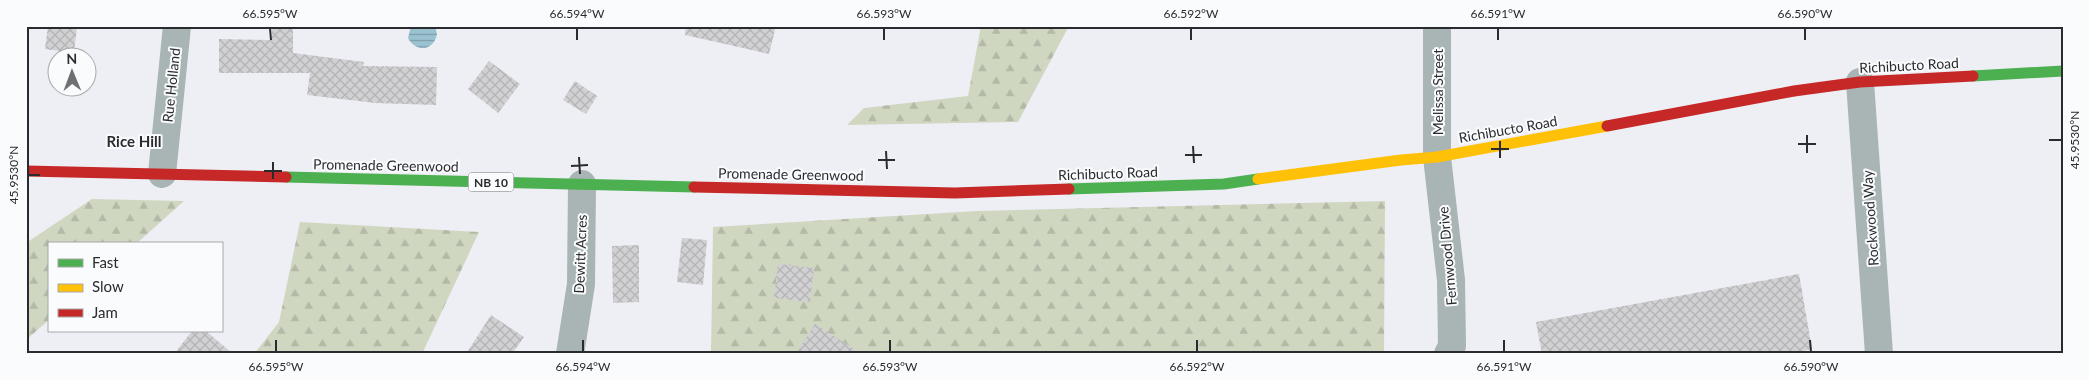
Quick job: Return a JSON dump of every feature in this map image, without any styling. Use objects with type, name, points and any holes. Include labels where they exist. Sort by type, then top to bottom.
[{"type":"main road","name":"Richibucto Road","points":[[955,193],[1224,184],[1436,157],[1794,91],[1860,82],[2063,71]]},
{"type":"main road","name":"Promenade Greenwood","points":[[26,171],[955,193]]},
{"type":"street","name":"Rue Holland","points":[[162,174],[177,26]]},
{"type":"street","name":"Melissa Street","points":[[1436,157],[1437,26]]},
{"type":"street","name":"Rockwood Way","points":[[1860,82],[1880,354]]},
{"type":"street","name":"Fernwood Drive","points":[[1436,157],[1451,280],[1452,346],[1448,354]]},
{"type":"street","name":"Dewitt Acres","points":[[570,354],[581,284],[582,184]]},
{"type":"green space","points":[[981,26],[1069,26],[1018,122],[847,125],[864,108],[968,96]]},
{"type":"green space","points":[[92,199],[184,201],[138,242],[48,242],[48,321],[26,340],[26,243]]},
{"type":"green space","points":[[1385,201],[1384,354],[711,354],[713,227],[977,211]]},
{"type":"green space","points":[[300,222],[479,232],[422,354],[254,354],[279,322]]},
{"type":"water","points":[[411,26],[435,26],[437,34],[435,40],[429,47],[420,48],[415,46],[408,38]]},
{"type":"building","points":[[48,26],[77,26],[75,48],[45,49]]},
{"type":"building","points":[[272,26],[293,26],[293,53],[364,62],[363,66],[437,67],[436,105],[375,103],[307,95],[310,73],[219,73],[219,39],[272,40]]},
{"type":"building","points":[[686,26],[776,26],[769,54],[685,35]]},
{"type":"building","points":[[489,61],[520,84],[498,113],[468,89]]},
{"type":"building","points":[[575,81],[597,96],[586,114],[563,100]]},
{"type":"building","points":[[682,238],[707,240],[703,285],[677,282]]},
{"type":"building","points":[[639,245],[639,302],[613,303],[612,246]]},
{"type":"building","points":[[778,264],[814,268],[810,302],[774,298]]},
{"type":"building","points":[[1799,274],[1812,349],[1789,354],[1542,354],[1536,322]]},
{"type":"building","points":[[491,315],[524,337],[512,354],[466,354]]},
{"type":"building","points":[[815,324],[862,354],[796,354]]},
{"type":"building","points":[[191,332],[207,332],[233,354],[174,354]]},
{"type":"traffic: fast","points":[[1973,76],[2063,71]]},
{"type":"traffic: fast","points":[[286,177],[694,187]]},
{"type":"traffic: fast","points":[[1069,189],[1224,184],[1258,179]]},
{"type":"traffic: slow","points":[[1258,179],[1437,157],[1607,126]]},
{"type":"traffic: jam","points":[[1607,126],[1794,91],[1860,82],[1973,76]]},
{"type":"traffic: jam","points":[[26,171],[286,177]]},
{"type":"traffic: jam","points":[[694,187],[955,193],[1069,189]]},
{"type":"district","name":"Rice Hill","points":[[134,141]]}]
